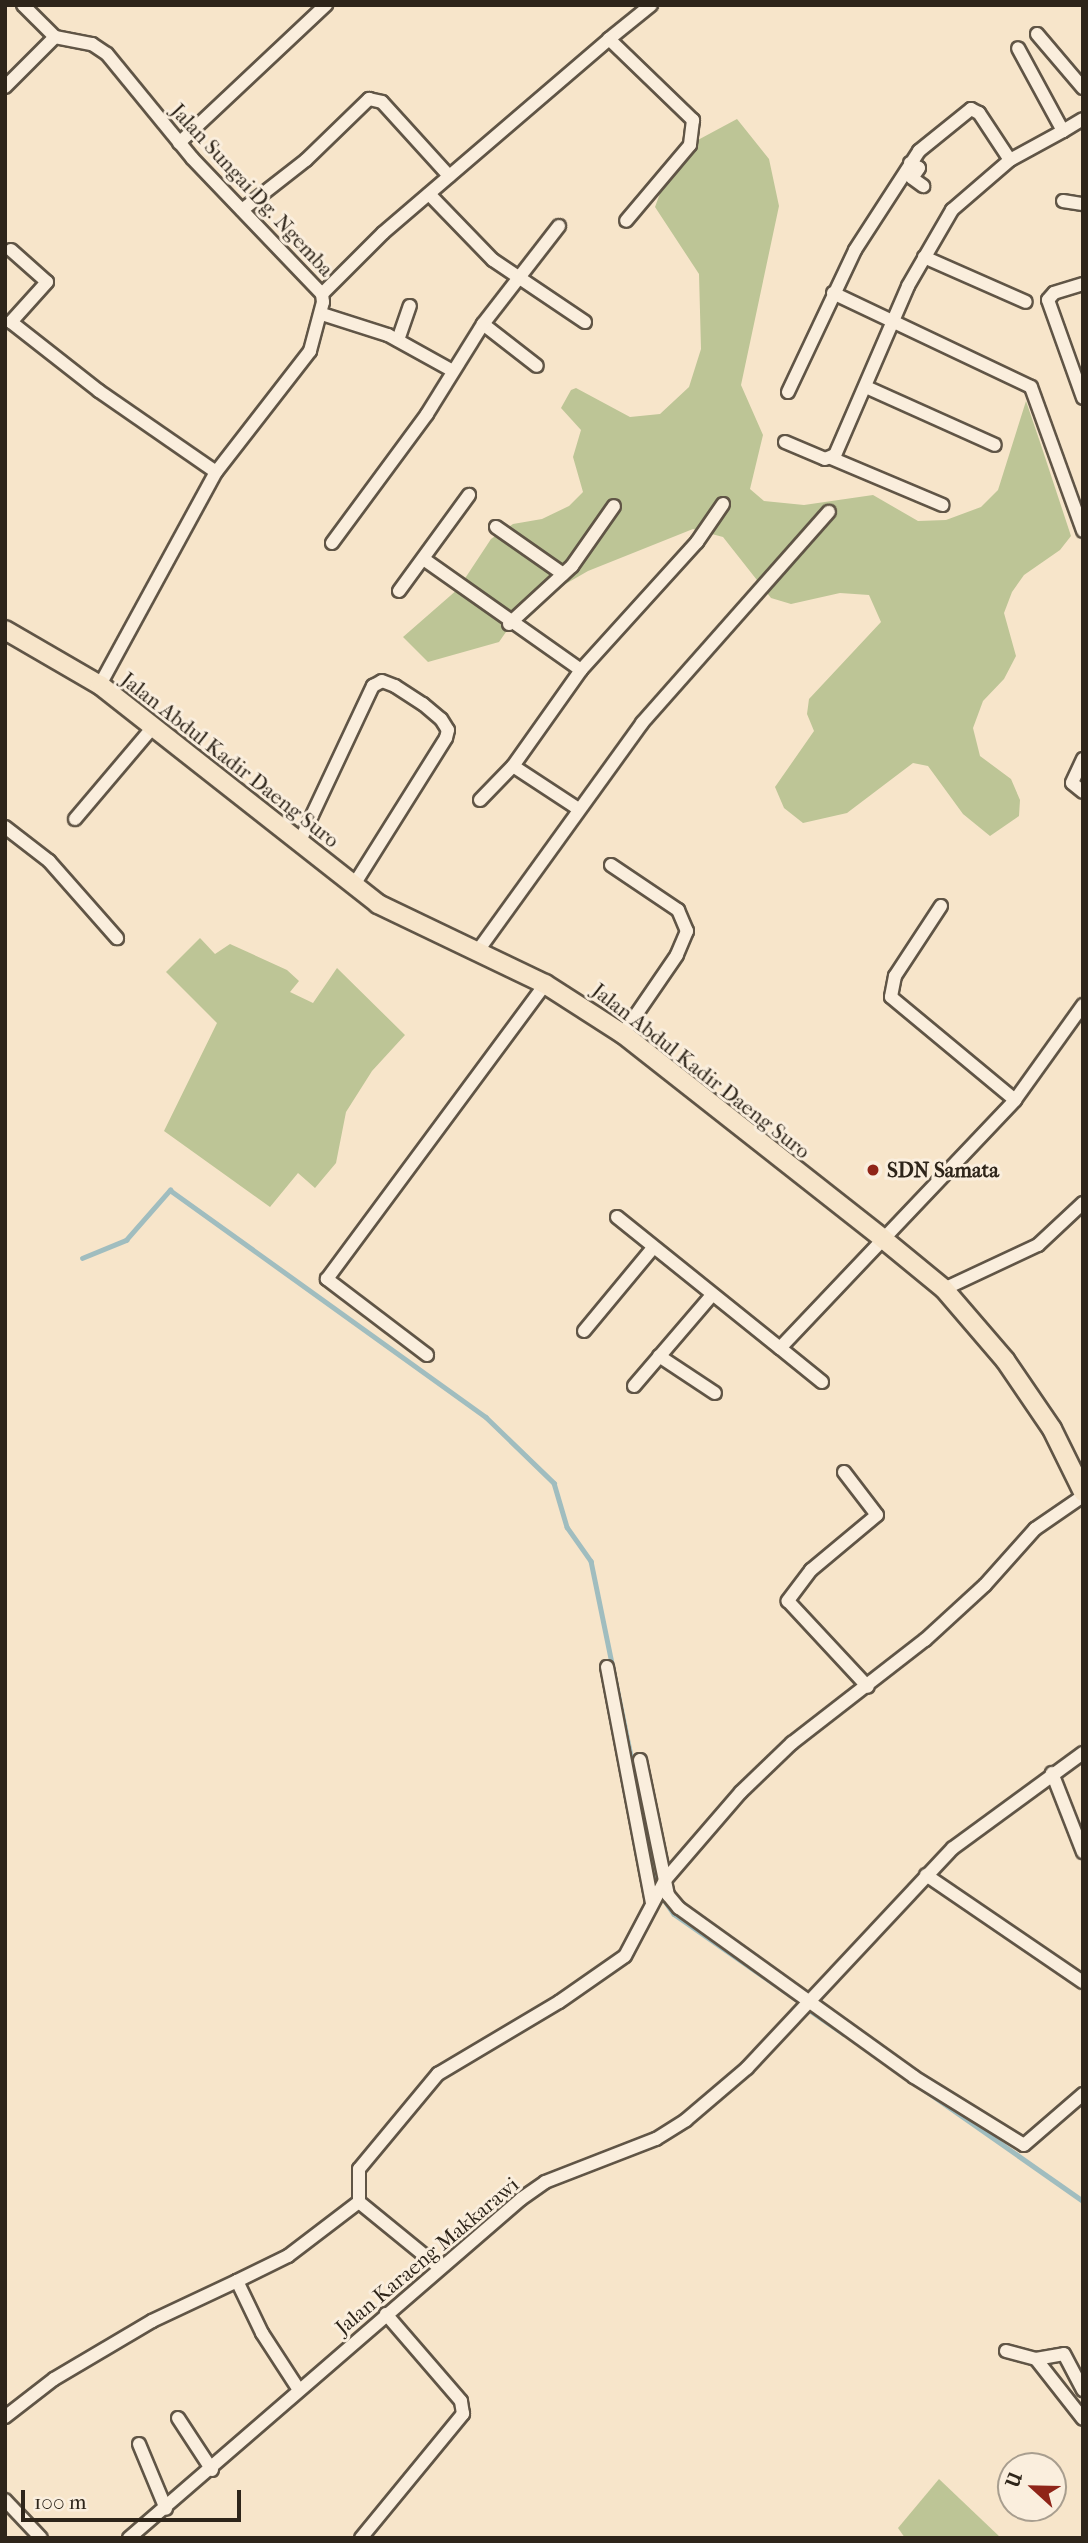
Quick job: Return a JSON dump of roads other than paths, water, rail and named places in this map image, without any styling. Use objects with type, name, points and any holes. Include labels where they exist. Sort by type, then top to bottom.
[{"type":"main road","name":"Jalan Abdul Kadir Daeng Suro","points":[[5,630],[100,685],[353,886],[400,917],[545,984],[623,1034],[882,1238],[944,1289],[1032,1396],[1083,1494]]},
{"type":"street","points":[[5,87],[55,37],[23,5]]},
{"type":"street","points":[[179,143],[326,5]]},
{"type":"street","points":[[322,294],[449,176],[651,5]]},
{"type":"street","points":[[1037,34],[1083,88]]},
{"type":"street","name":"Jalan Sungai Dg. Ngemba","points":[[55,37],[93,44],[131,84],[179,143],[322,294],[322,314],[299,369],[216,472],[100,685]]},
{"type":"street","points":[[609,39],[693,120],[690,145],[625,221]]},
{"type":"street","points":[[1018,48],[1063,131]]},
{"type":"street","points":[[242,210],[306,160],[369,99],[382,102],[449,176]]},
{"type":"street","points":[[788,392],[833,293],[910,163],[971,109],[979,113],[1010,160]]},
{"type":"street","points":[[831,458],[866,387],[893,319],[924,257],[952,210],[1010,160],[1083,119]]},
{"type":"street","points":[[910,163],[919,168],[912,178],[923,186]]},
{"type":"street","points":[[429,194],[474,244],[516,279],[585,322]]},
{"type":"street","points":[[1063,201],[1083,204]]},
{"type":"street","points":[[332,543],[453,372],[483,324],[559,226]]},
{"type":"street","points":[[12,250],[47,282],[11,322],[99,391],[216,472]]},
{"type":"street","points":[[924,257],[1026,302]]},
{"type":"street","points":[[1083,284],[1054,293],[1048,300],[1083,398]]},
{"type":"street","points":[[833,293],[893,319],[1031,387],[1083,531]]},
{"type":"street","points":[[398,340],[410,306]]},
{"type":"street","points":[[322,314],[398,340],[453,372]]},
{"type":"street","points":[[483,324],[537,366]]},
{"type":"street","points":[[866,387],[995,445]]},
{"type":"street","points":[[785,442],[825,459],[831,458],[942,505]]},
{"type":"street","points":[[399,591],[425,561],[469,495]]},
{"type":"street","points":[[480,800],[513,766],[581,670],[697,542],[723,504]]},
{"type":"street","points":[[509,624],[563,574],[614,506]]},
{"type":"street","points":[[477,952],[577,808],[642,723],[829,512]]},
{"type":"street","points":[[496,527],[563,574]]},
{"type":"street","points":[[425,561],[509,624],[581,670]]},
{"type":"street","points":[[299,843],[373,686],[382,681],[424,704],[441,719],[448,730],[446,738],[353,886]]},
{"type":"street","points":[[75,819],[153,727]]},
{"type":"street","points":[[1083,759],[1072,783],[1083,792]]},
{"type":"street","points":[[513,766],[577,808]]},
{"type":"street","points":[[5,827],[49,862],[117,937]]},
{"type":"street","points":[[611,864],[678,911],[687,931],[677,955],[623,1034]]},
{"type":"street","points":[[940,906],[895,976],[891,997],[1016,1100]]},
{"type":"street","points":[[427,1355],[327,1279],[545,984]]},
{"type":"street","points":[[779,1348],[1016,1100],[1083,1005]]},
{"type":"street","points":[[944,1289],[1038,1245],[1083,1203]]},
{"type":"street","points":[[617,1217],[822,1382]]},
{"type":"street","points":[[584,1331],[653,1248]]},
{"type":"street","points":[[634,1386],[712,1295]]},
{"type":"street","points":[[659,1356],[715,1393]]},
{"type":"street","points":[[844,1472],[877,1515],[811,1570],[788,1601],[868,1687]]},
{"type":"street","points":[[359,2202],[359,2169],[438,2074],[559,2003],[617,1963],[634,1945],[658,1891],[774,1760],[868,1687],[985,1585],[1035,1529],[1083,1494]]},
{"type":"street","points":[[607,1667],[658,1891]]},
{"type":"street","name":"Jalan Karaeng Makkarawi","points":[[129,2538],[212,2469],[386,2314],[545,2182],[656,2139],[686,2120],[747,2068],[926,1875],[967,1835],[1083,1753]]},
{"type":"street","points":[[640,1760],[658,1891]]},
{"type":"street","points":[[1052,1773],[1083,1852]]},
{"type":"street","points":[[926,1875],[1083,1982]]},
{"type":"street","points":[[658,1891],[668,1895],[679,1908],[805,2004],[914,2077],[1024,2145],[1083,2094]]},
{"type":"street","points":[[359,2202],[440,2268]]},
{"type":"street","points":[[5,2417],[54,2379],[140,2328],[288,2256],[359,2202]]},
{"type":"street","points":[[237,2281],[262,2333],[299,2390]]},
{"type":"street","points":[[361,2538],[463,2414],[461,2401],[386,2314]]},
{"type":"street","points":[[1006,2351],[1036,2359],[1067,2355],[1083,2390]]},
{"type":"street","points":[[1036,2359],[1083,2419]]},
{"type":"street","points":[[178,2418],[212,2469]]},
{"type":"street","points":[[139,2444],[166,2509]]},
{"type":"street","points":[[5,2500],[41,2538]]},
{"type":"waterway","points":[[82,1258],[126,1240],[170,1190],[486,1417],[554,1483],[567,1527],[591,1561],[658,1886]]},
{"type":"waterway","points":[[660,1894],[674,1914],[793,1997]]},
{"type":"waterway","points":[[805,2007],[844,2034]]},
{"type":"waterway","points":[[926,2091],[1083,2201]]},
{"type":"place","name":"SDN Samata","points":[[873,1170]]}]
